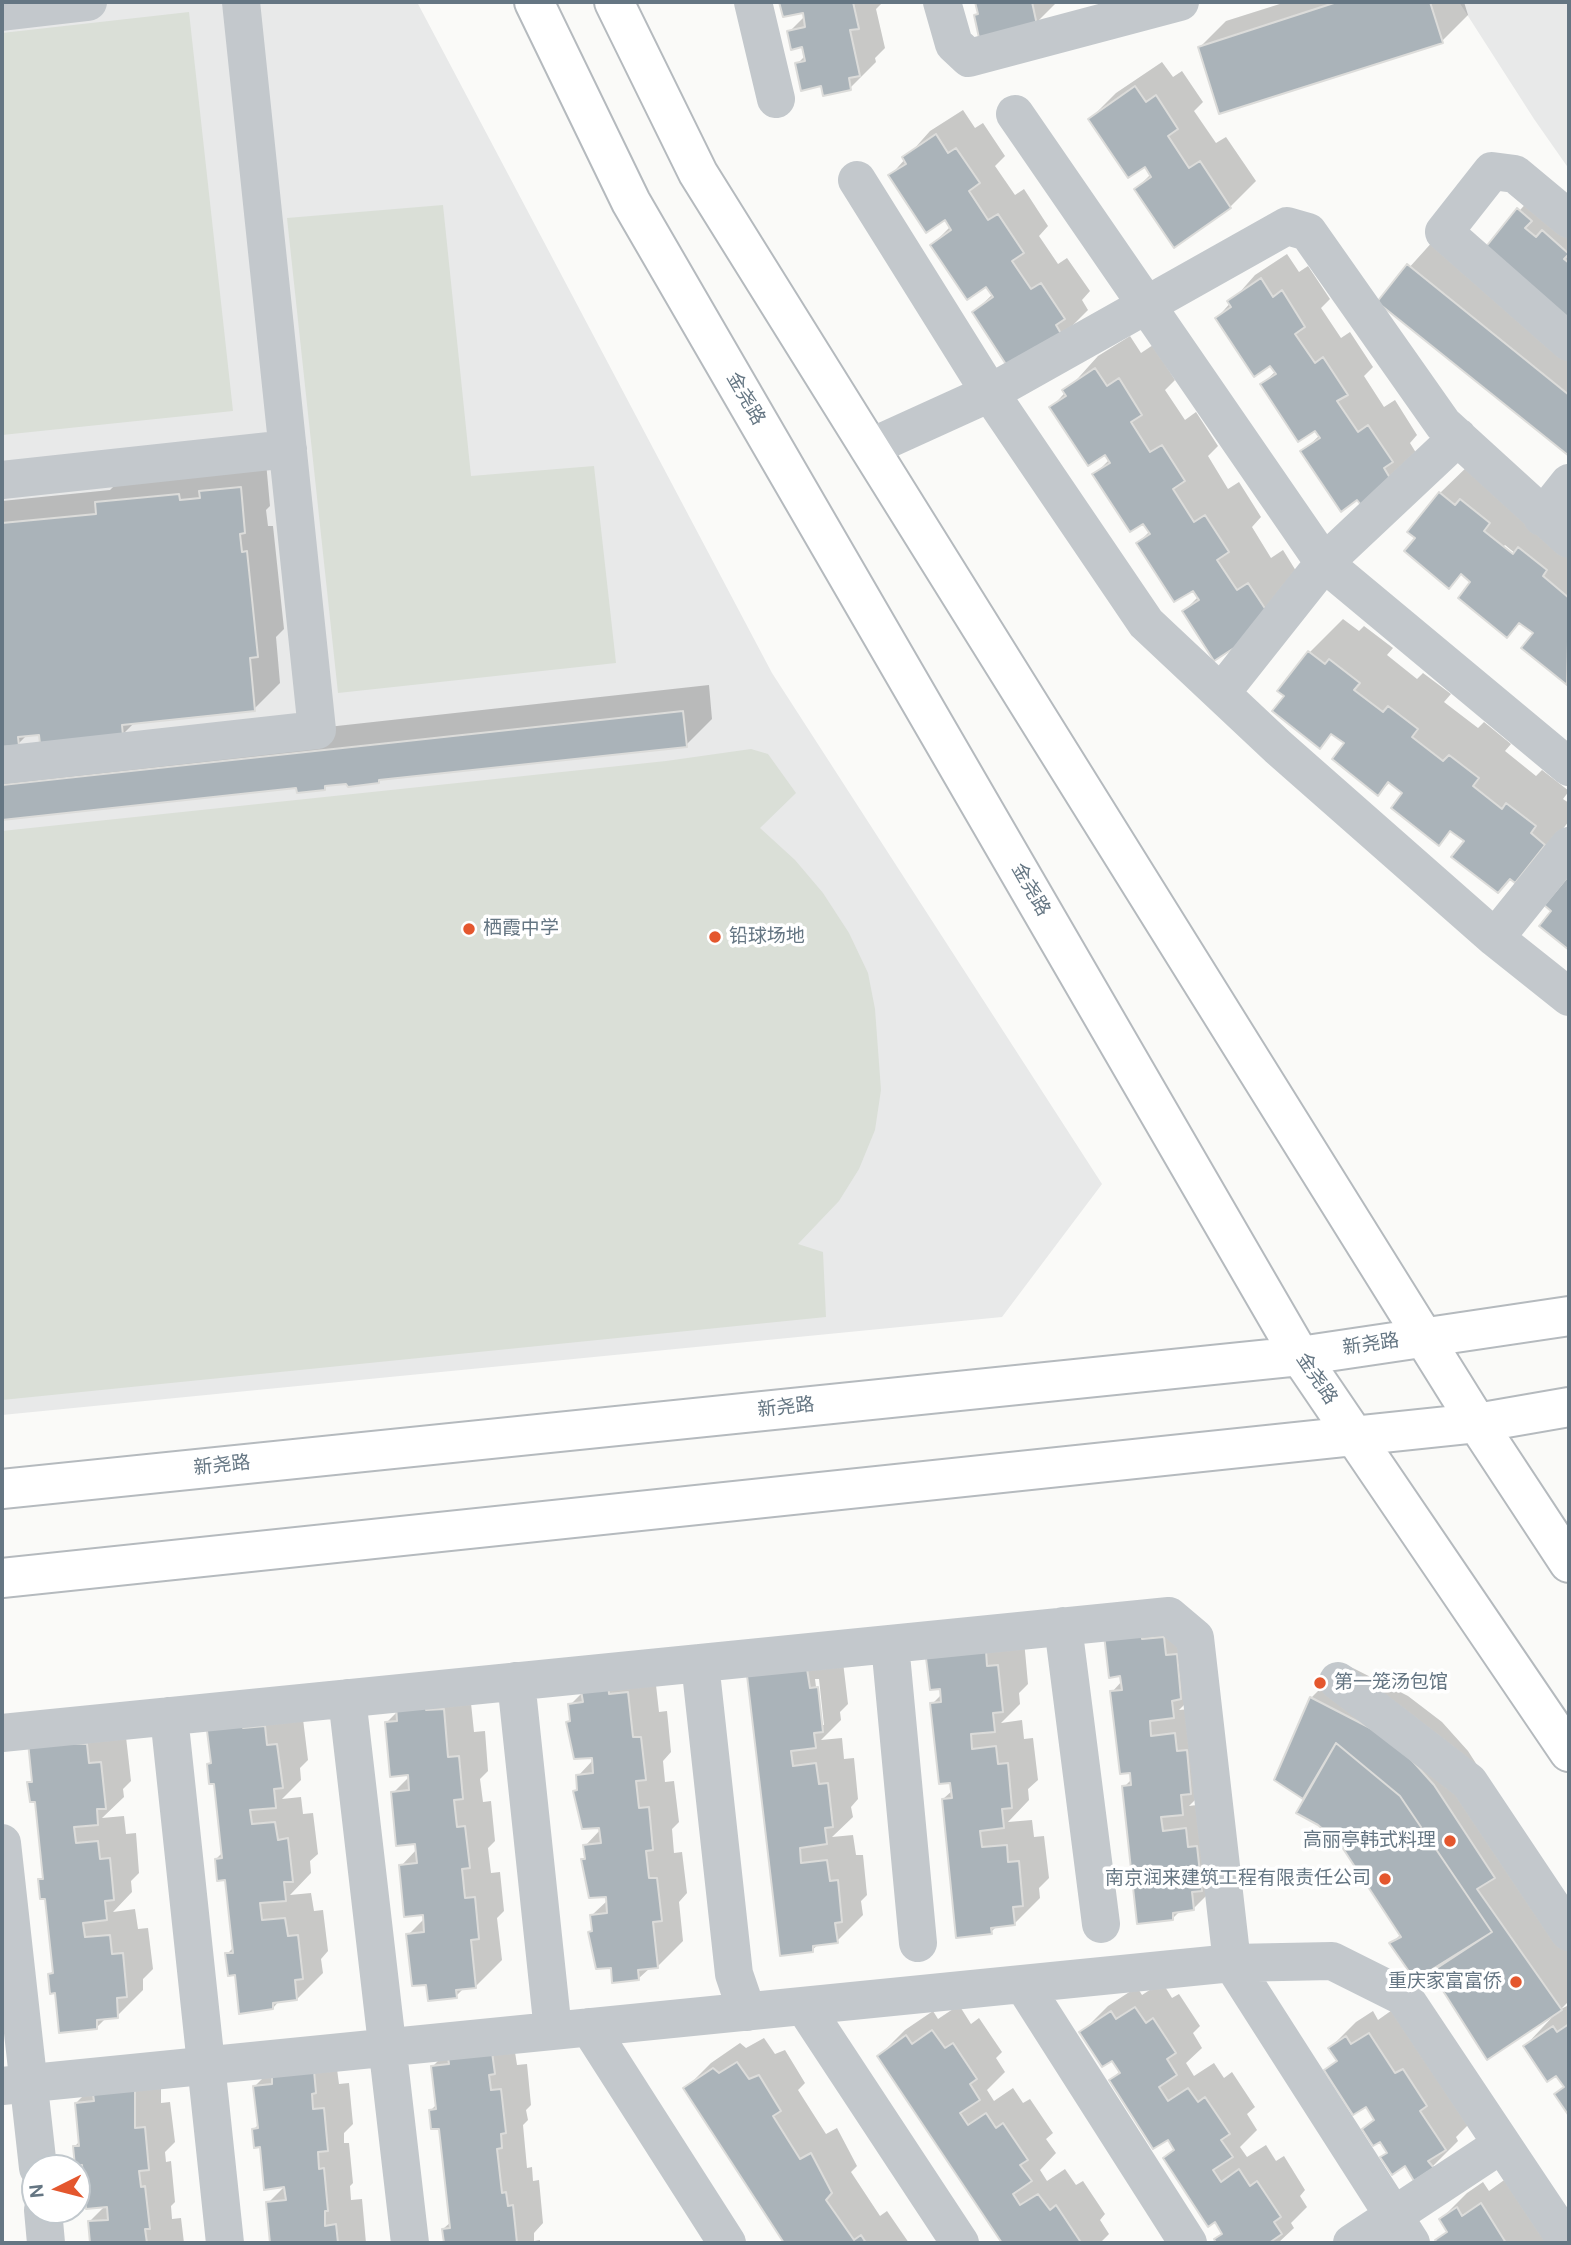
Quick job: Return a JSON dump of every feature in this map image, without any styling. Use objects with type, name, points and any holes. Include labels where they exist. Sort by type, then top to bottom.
[{"type":"main road","name":"金尧路","points":[[534,2],[631,202],[1300,1356],[1569,1752]]},
{"type":"main road","points":[[614,2],[698,173],[1478,1423],[1569,1563]]},
{"type":"main road","name":"新尧路","points":[[2,1489],[1300,1356],[1569,1316]]},
{"type":"main road","points":[[2,1578],[1478,1423],[1569,1407]]},
{"type":"lane","points":[[2,12],[88,2]]},
{"type":"lane","points":[[2,765],[317,730],[240,2]]},
{"type":"lane","points":[[753,2],[776,99]]},
{"type":"lane","points":[[942,2],[954,44],[969,58],[1122,9],[1180,2]]},
{"type":"lane","points":[[1015,114],[1148,303],[1324,563],[1569,767]]},
{"type":"lane","points":[[1569,219],[1515,174],[1492,171],[1444,232],[1569,342]]},
{"type":"lane","points":[[857,180],[990,393],[1146,623],[1495,938],[1569,997]]},
{"type":"lane","points":[[869,447],[990,393],[1287,226],[1308,232],[1443,424],[1555,528],[1569,482]]},
{"type":"lane","points":[[1221,693],[1324,563],[1458,438]]},
{"type":"lane","points":[[2,480],[288,449]]},
{"type":"lane","points":[[1495,938],[1569,846]]},
{"type":"lane","points":[[2,1733],[1170,1616],[1195,1638],[1232,1963],[1402,2230]]},
{"type":"lane","points":[[1063,1626],[1101,1923]]},
{"type":"lane","points":[[890,1644],[918,1943]]},
{"type":"lane","points":[[700,1663],[733,1973],[747,2012]]},
{"type":"lane","points":[[516,1681],[571,2029],[727,2243]]},
{"type":"lane","points":[[1338,1681],[1469,1782],[1569,1932]]},
{"type":"lane","points":[[348,1698],[410,2243]]},
{"type":"lane","points":[[169,1716],[225,2243]]},
{"type":"lane","points":[[2,1843],[15,2085],[34,2154]]},
{"type":"lane","points":[[15,2085],[1232,1963],[1332,1961],[1404,1997],[1568,2243]]},
{"type":"lane","points":[[1023,1984],[1187,2243]]},
{"type":"lane","points":[[804,2006],[960,2243]]},
{"type":"lane","points":[[1352,2243],[1402,2230],[1502,2144]]},
{"type":"lane","points":[[44,2224],[46,2243]]},
{"type":"shaded area","name":"栖霞中学","points":[[2,2],[417,2],[772,673],[1102,1184],[1002,1317],[2,1415]]},
{"type":"shaded area","points":[[1459,2],[1569,2],[1569,169],[1534,119]]},
{"type":"shaded area","points":[[189,12],[233,411],[2,435],[2,33]]},
{"type":"shaded area","points":[[443,205],[471,476],[594,466],[616,663],[338,693],[287,218]]},
{"type":"shaded area","points":[[751,749],[768,754],[796,793],[760,828],[795,860],[823,893],[849,933],[868,973],[875,1009],[881,1090],[875,1130],[859,1169],[839,1201],[798,1244],[823,1252],[826,1317],[2,1400],[2,831],[666,761]]},
{"type":"building","points":[[779,2],[853,2],[859,29],[850,30],[860,76],[849,78],[851,90],[823,96],[821,86],[801,91],[795,63],[805,61],[802,47],[791,50],[787,31],[805,27],[803,13],[783,17]]},
{"type":"building","points":[[975,2],[1032,2],[1037,25],[979,38],[974,15],[978,14]]},
{"type":"building","points":[[1337,2],[1430,2],[1443,43],[1219,114],[1198,47]]},
{"type":"building","points":[[1135,86],[1146,102],[1156,95],[1178,129],[1168,136],[1189,168],[1200,161],[1231,208],[1174,248],[1134,189],[1151,177],[1145,167],[1128,178],[1088,119]]},
{"type":"building","points":[[936,134],[948,153],[956,148],[980,183],[969,191],[988,220],[998,214],[1024,253],[1012,261],[1031,289],[1041,283],[1065,319],[1056,325],[1063,337],[1011,372],[972,312],[993,297],[986,287],[967,300],[930,245],[951,230],[945,220],[926,233],[888,175],[906,164],[902,157]]},
{"type":"building","points":[[1517,208],[1532,221],[1525,228],[1536,237],[1542,230],[1569,254],[1564,259],[1569,263],[1569,326],[1481,253]]},
{"type":"building","points":[[1407,264],[1569,395],[1569,456],[1377,302]]},
{"type":"building","points":[[1261,278],[1273,297],[1282,290],[1305,327],[1295,334],[1315,363],[1323,357],[1348,395],[1337,401],[1358,432],[1368,425],[1393,462],[1384,468],[1393,483],[1361,505],[1357,500],[1341,512],[1300,451],[1320,438],[1315,431],[1298,442],[1260,384],[1276,374],[1270,366],[1254,377],[1215,318],[1231,307],[1227,301]]},
{"type":"building","points":[[1095,368],[1107,386],[1119,378],[1142,415],[1131,422],[1150,452],[1162,445],[1185,481],[1173,489],[1194,522],[1205,515],[1229,552],[1217,560],[1237,590],[1248,583],[1274,622],[1214,661],[1182,611],[1199,600],[1193,591],[1174,602],[1136,543],[1150,534],[1143,524],[1130,532],[1092,474],[1110,463],[1105,455],[1088,466],[1049,407],[1066,396],[1062,390]]},
{"type":"building","points":[[241,487],[245,533],[240,534],[242,552],[247,551],[258,657],[250,658],[255,711],[122,725],[123,736],[40,744],[39,735],[18,737],[19,746],[2,747],[2,523],[96,514],[95,502],[179,494],[180,500],[200,498],[199,491]]},
{"type":"building","points":[[1439,492],[1455,505],[1460,499],[1490,523],[1484,531],[1513,554],[1518,547],[1547,570],[1543,576],[1569,598],[1567,685],[1521,648],[1533,633],[1519,623],[1507,638],[1458,598],[1470,582],[1461,574],[1449,589],[1404,551],[1415,538],[1407,532]]},
{"type":"building","points":[[1308,651],[1325,664],[1329,659],[1360,683],[1354,690],[1383,712],[1388,706],[1418,729],[1412,737],[1443,761],[1449,755],[1479,778],[1473,786],[1502,809],[1506,803],[1536,826],[1531,833],[1545,845],[1515,883],[1510,879],[1498,893],[1451,857],[1464,841],[1450,831],[1439,846],[1391,808],[1402,793],[1388,782],[1378,796],[1332,759],[1344,743],[1331,734],[1320,749],[1272,711],[1284,696],[1277,691]]},
{"type":"building","points":[[683,711],[687,747],[379,780],[379,783],[348,787],[346,784],[325,786],[325,790],[297,793],[296,788],[2,820],[2,785]]},
{"type":"building","points":[[1569,875],[1569,950],[1539,926],[1551,911],[1544,905]]},
{"type":"building","points":[[1141,1631],[1142,1639],[1164,1637],[1166,1655],[1177,1654],[1181,1699],[1172,1701],[1174,1718],[1150,1721],[1151,1736],[1175,1733],[1177,1751],[1187,1750],[1191,1794],[1181,1795],[1183,1815],[1161,1817],[1163,1831],[1186,1828],[1188,1847],[1197,1846],[1202,1891],[1192,1892],[1194,1910],[1173,1913],[1173,1920],[1137,1924],[1122,1786],[1131,1785],[1130,1773],[1120,1774],[1110,1691],[1122,1690],[1120,1676],[1109,1678],[1104,1635]]},
{"type":"building","points":[[925,1650],[986,1651],[987,1666],[998,1665],[1003,1712],[993,1713],[995,1732],[971,1734],[972,1749],[996,1746],[998,1764],[1008,1763],[1012,1808],[1002,1809],[1004,1828],[980,1831],[982,1847],[1007,1845],[1008,1862],[1019,1861],[1023,1906],[1013,1907],[1015,1925],[991,1928],[992,1934],[956,1938],[942,1799],[952,1798],[950,1783],[939,1784],[930,1703],[941,1702],[940,1689],[930,1690]]},
{"type":"building","points":[[746,1667],[807,1669],[810,1688],[818,1687],[823,1732],[814,1733],[816,1748],[791,1751],[793,1766],[816,1763],[819,1784],[828,1783],[833,1827],[825,1828],[827,1844],[800,1848],[801,1863],[827,1860],[830,1881],[838,1880],[842,1922],[835,1923],[838,1943],[813,1946],[813,1952],[780,1956]]},
{"type":"building","points":[[608,1682],[609,1694],[628,1692],[633,1737],[641,1737],[646,1780],[636,1781],[639,1808],[649,1807],[653,1850],[646,1851],[649,1878],[657,1878],[662,1921],[653,1922],[658,1968],[638,1970],[639,1980],[612,1983],[611,1968],[596,1969],[588,1932],[592,1931],[590,1915],[607,1913],[606,1897],[589,1898],[581,1859],[585,1859],[583,1845],[601,1843],[599,1828],[582,1829],[573,1791],[577,1790],[576,1775],[593,1773],[592,1758],[574,1759],[566,1722],[570,1721],[568,1704],[583,1702],[580,1685]]},
{"type":"building","points":[[1310,1697],[1374,1730],[1408,1756],[1434,1785],[1495,1878],[1477,1889],[1562,2010],[1487,2060],[1431,1972],[1492,1932],[1400,1796],[1336,1743],[1303,1799],[1274,1780]]},
{"type":"building","points":[[425,1702],[426,1710],[444,1709],[448,1757],[459,1756],[463,1799],[454,1800],[457,1827],[465,1826],[470,1868],[462,1869],[465,1898],[475,1897],[479,1939],[471,1940],[476,1988],[456,1990],[457,1998],[428,2001],[426,1985],[412,1986],[406,1934],[424,1932],[423,1915],[404,1917],[399,1865],[417,1863],[415,1844],[396,1846],[391,1792],[409,1790],[408,1775],[390,1777],[385,1722],[397,1721],[396,1705]]},
{"type":"building","points":[[242,1719],[243,1728],[265,1726],[267,1745],[277,1744],[283,1788],[274,1789],[276,1808],[250,1810],[252,1824],[275,1822],[278,1840],[288,1838],[293,1882],[284,1882],[286,1901],[260,1903],[262,1920],[285,1918],[288,1936],[298,1935],[303,1979],[295,1980],[297,2000],[273,2003],[273,2009],[239,2014],[235,1975],[228,1976],[225,1953],[233,1953],[225,1880],[217,1881],[215,1859],[222,1858],[214,1784],[209,1784],[207,1764],[211,1763],[206,1723]]},
{"type":"building","points":[[28,1742],[87,1744],[89,1763],[101,1762],[106,1809],[97,1809],[98,1825],[74,1827],[76,1843],[98,1841],[100,1859],[110,1858],[114,1900],[105,1901],[107,1920],[83,1923],[85,1937],[110,1935],[112,1954],[123,1953],[127,1997],[117,1998],[118,2018],[97,2020],[97,2029],[59,2033],[55,1993],[50,1994],[48,1974],[53,1973],[45,1899],[40,1899],[38,1879],[43,1879],[35,1802],[30,1802],[27,1782],[32,1782]]},
{"type":"building","points":[[1336,1743],[1400,1796],[1492,1932],[1415,1980],[1389,1943],[1401,1937],[1340,1844],[1318,1825],[1296,1813]]},
{"type":"building","points":[[1135,2007],[1146,2023],[1153,2018],[1176,2053],[1167,2059],[1177,2075],[1159,2087],[1168,2101],[1188,2088],[1198,2102],[1205,2097],[1230,2134],[1221,2140],[1233,2157],[1213,2170],[1221,2182],[1239,2169],[1250,2186],[1257,2181],[1281,2217],[1274,2222],[1282,2234],[1269,2243],[1216,2243],[1214,2239],[1222,2234],[1215,2222],[1208,2227],[1163,2158],[1174,2150],[1168,2140],[1153,2149],[1109,2080],[1120,2073],[1112,2061],[1102,2067],[1079,2032],[1111,2011],[1116,2019]]},
{"type":"building","points":[[1569,2024],[1569,2116],[1554,2094],[1564,2087],[1556,2076],[1547,2082],[1523,2046],[1553,2026],[1557,2032]]},
{"type":"building","points":[[932,2030],[945,2048],[953,2043],[977,2079],[970,2084],[980,2100],[960,2113],[968,2125],[986,2113],[996,2128],[1003,2123],[1028,2160],[1020,2165],[1032,2181],[1013,2194],[1020,2205],[1038,2194],[1050,2210],[1056,2205],[1080,2241],[1078,2243],[1002,2243],[877,2056],[906,2035],[912,2044]]},
{"type":"building","points":[[1369,2033],[1395,2073],[1403,2069],[1427,2106],[1420,2111],[1446,2150],[1428,2161],[1434,2168],[1414,2181],[1405,2166],[1392,2175],[1380,2157],[1387,2153],[1380,2142],[1373,2146],[1362,2129],[1374,2120],[1366,2107],[1353,2115],[1324,2070],[1337,2061],[1328,2048],[1346,2036],[1351,2044]]},
{"type":"building","points":[[492,2052],[495,2074],[489,2075],[491,2090],[501,2089],[506,2133],[501,2134],[502,2148],[497,2149],[502,2193],[506,2192],[508,2206],[513,2205],[517,2243],[444,2243],[442,2229],[450,2228],[439,2129],[431,2129],[429,2110],[436,2109],[431,2066],[449,2064],[448,2057]]},
{"type":"building","points":[[737,2062],[749,2079],[759,2075],[781,2111],[773,2116],[800,2159],[811,2153],[832,2193],[826,2200],[854,2240],[861,2235],[866,2243],[784,2243],[683,2088],[713,2068],[719,2073]]},
{"type":"building","points":[[314,2071],[316,2093],[312,2094],[313,2109],[324,2108],[328,2151],[318,2152],[319,2169],[324,2168],[328,2211],[325,2211],[325,2226],[336,2224],[338,2243],[270,2243],[266,2202],[286,2200],[284,2187],[264,2190],[260,2147],[254,2148],[252,2129],[258,2128],[253,2086],[272,2084],[272,2075]]},
{"type":"building","points":[[135,2090],[135,2128],[145,2127],[149,2170],[139,2171],[141,2187],[145,2186],[150,2229],[145,2229],[147,2243],[90,2243],[88,2224],[91,2221],[108,2220],[107,2207],[91,2209],[91,2154],[74,2154],[73,2146],[79,2146],[75,2103],[94,2101],[93,2094]]},
{"type":"building","points":[[1481,2203],[1506,2243],[1437,2243],[1435,2240],[1447,2232],[1439,2219],[1457,2207],[1462,2216]]},
{"type":"place","name":"栖霞中学","points":[[469,929]]},
{"type":"place","name":"铅球场地","points":[[715,937]]},
{"type":"place","name":"第一笼汤包馆","points":[[1320,1683]]},
{"type":"place","name":"高丽亭韩式料理","points":[[1450,1841]]},
{"type":"place","name":"南京润来建筑工程有限责任公司","points":[[1385,1879]]},
{"type":"place","name":"重庆家富富侨","points":[[1516,1982]]}]
